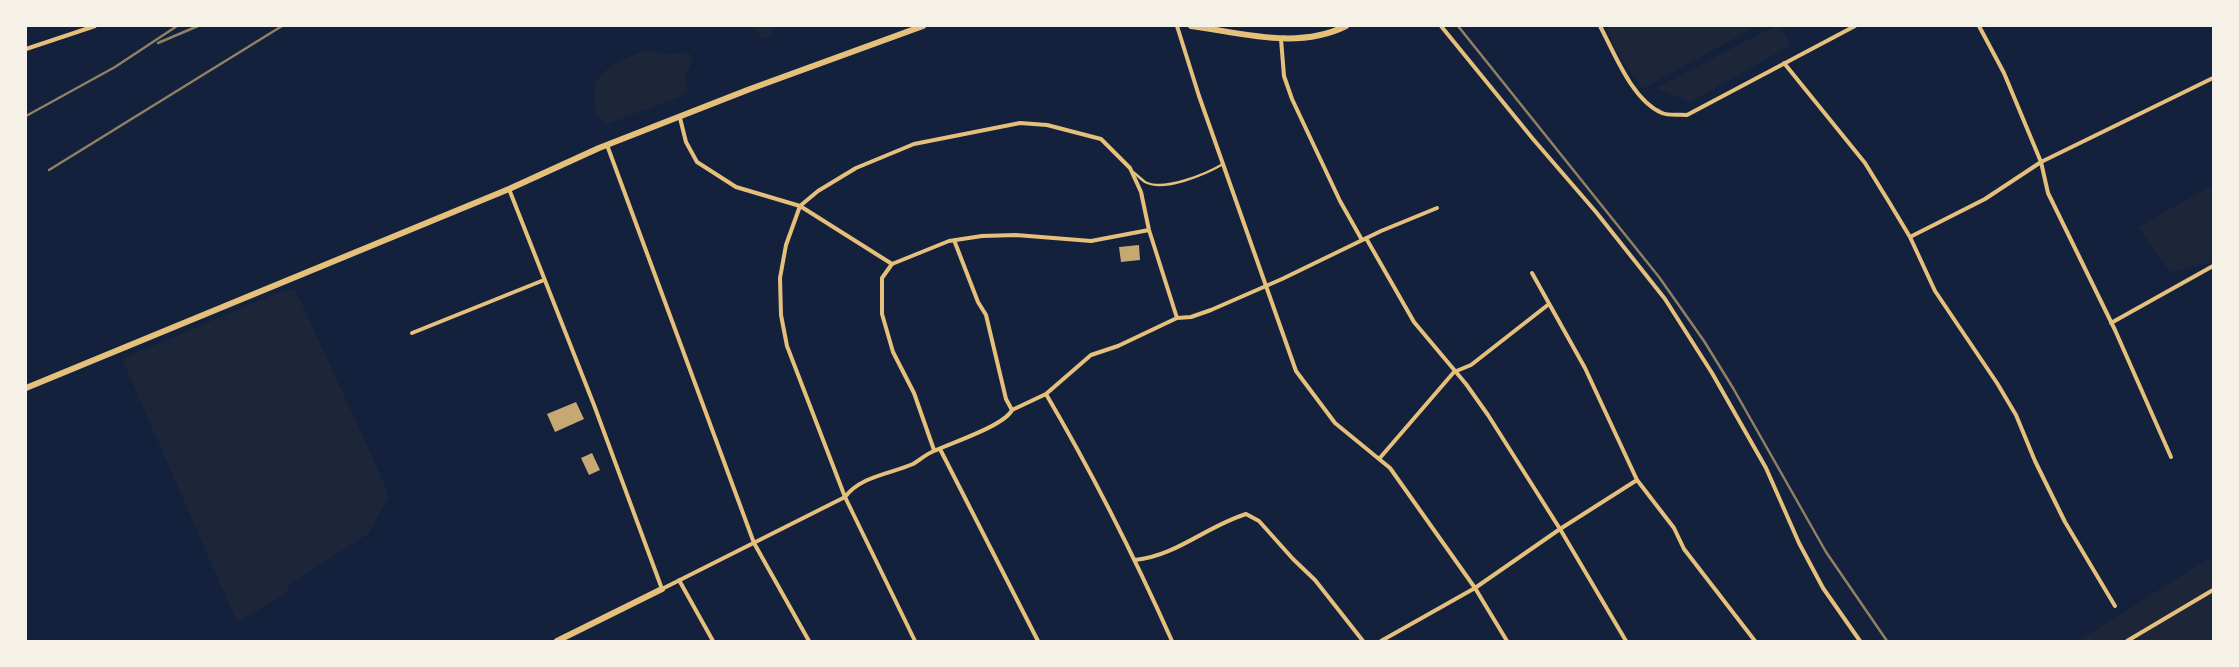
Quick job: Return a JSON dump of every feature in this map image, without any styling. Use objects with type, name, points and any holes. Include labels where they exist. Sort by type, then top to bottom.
[{"type":"street","points":[[26,49],[95,26]]},
{"type":"street","points":[[26,388],[508,188],[607,145],[680,118],[750,89],[923,26]]},
{"type":"street","points":[[1177,26],[1265,286],[1296,371],[1335,423],[1390,468],[1475,588],[1507,641]]},
{"type":"street","points":[[1191,26],[1282,39],[1309,39],[1331,34],[1346,26]]},
{"type":"street","points":[[1441,26],[1533,139],[1596,212],[1665,300],[1712,373],[1766,468],[1799,543],[1823,588],[1860,641]]},
{"type":"street","points":[[1600,26],[1637,93],[1648,105],[1664,114],[1687,115],[1855,26]]},
{"type":"street","points":[[1979,26],[2004,73],[2041,162],[2048,193],[2111,323],[2171,457]]},
{"type":"street","points":[[1282,39],[1284,76],[1292,99],[1340,201],[1414,322],[1488,415],[1560,529],[1626,641]]},
{"type":"street","points":[[1784,63],[1865,163],[1910,237],[1935,291],[1997,383],[2016,415],[2035,460],[2065,522],[2115,606]]},
{"type":"street","points":[[1910,237],[1984,199],[2041,162],[2213,78]]},
{"type":"street","points":[[680,118],[686,142],[696,162],[736,187],[800,206],[892,264]]},
{"type":"street","points":[[915,641],[845,497],[787,346],[781,315],[780,278],[786,245],[800,206],[818,191],[856,168],[914,144],[1020,123],[1047,125],[1101,138],[1131,171],[1141,192],[1149,230],[1177,318]]},
{"type":"street","points":[[607,145],[754,543],[809,641]]},
{"type":"street","points":[[508,188],[594,405],[662,589]]},
{"type":"street","points":[[557,641],[845,497],[853,486],[914,463],[934,450],[940,449],[998,422],[1009,415],[1012,410],[1046,394],[1091,355],[1118,346],[1177,318],[1198,315],[1265,286],[1364,239],[1437,208]]},
{"type":"street","points":[[934,450],[914,393],[893,352],[882,314],[882,278],[892,264],[954,240],[982,236],[1016,235],[1091,241],[1149,230]]},
{"type":"street","points":[[954,240],[978,302],[986,315],[1006,399],[1012,410]]},
{"type":"street","points":[[2111,323],[2213,266]]},
{"type":"street","points":[[1532,273],[1585,368],[1637,480],[1674,528],[1684,549],[1755,641]]},
{"type":"street","points":[[412,333],[544,280]]},
{"type":"street","points":[[1379,459],[1454,372],[1471,365],[1549,304]]},
{"type":"street","points":[[1046,394],[1089,467],[1135,560],[1172,641]]},
{"type":"street","points":[[940,449],[1038,641]]},
{"type":"street","points":[[1380,641],[1475,588],[1560,529],[1637,480]]},
{"type":"street","points":[[1135,560],[1151,558],[1164,554],[1233,518],[1246,514],[1259,521],[1314,580],[1364,641]]},
{"type":"street","points":[[679,580],[713,641]]},
{"type":"street","points":[[2127,641],[2213,590]]},
{"type":"lane","points":[[1131,171],[1146,182],[1160,185],[1206,174],[1223,164]]},
{"type":"shaded area","points":[[753,26],[772,26],[771,36],[763,39]]},
{"type":"shaded area","points":[[1606,26],[1757,26],[1642,89],[1615,49]]},
{"type":"shaded area","points":[[1775,26],[1781,26],[1791,45],[1690,102],[1656,88]]},
{"type":"shaded area","points":[[647,50],[668,54],[684,52],[690,54],[693,59],[685,77],[688,88],[682,96],[607,124],[597,117],[594,96],[596,83],[611,66],[626,58]]},
{"type":"shaded area","points":[[2213,185],[2213,262],[2170,272],[2138,227]]},
{"type":"shaded area","points":[[295,289],[376,465],[389,497],[368,534],[288,585],[287,593],[237,622],[122,359],[280,292]]},
{"type":"shaded area","points":[[2209,558],[2213,565],[2213,641],[2078,641]]},
{"type":"building","points":[[1139,245],[1140,260],[1121,262],[1119,247]]},
{"type":"building","points":[[576,402],[584,419],[555,432],[547,414]]},
{"type":"building","points":[[592,453],[600,470],[589,475],[581,458]]},
{"type":"railway","points":[[26,116],[115,67],[177,26]]},
{"type":"railway","points":[[158,43],[198,26]]},
{"type":"railway","points":[[49,170],[282,26]]},
{"type":"railway","points":[[1458,26],[1659,277],[1704,341],[1733,388],[1826,552],[1887,641]]}]
